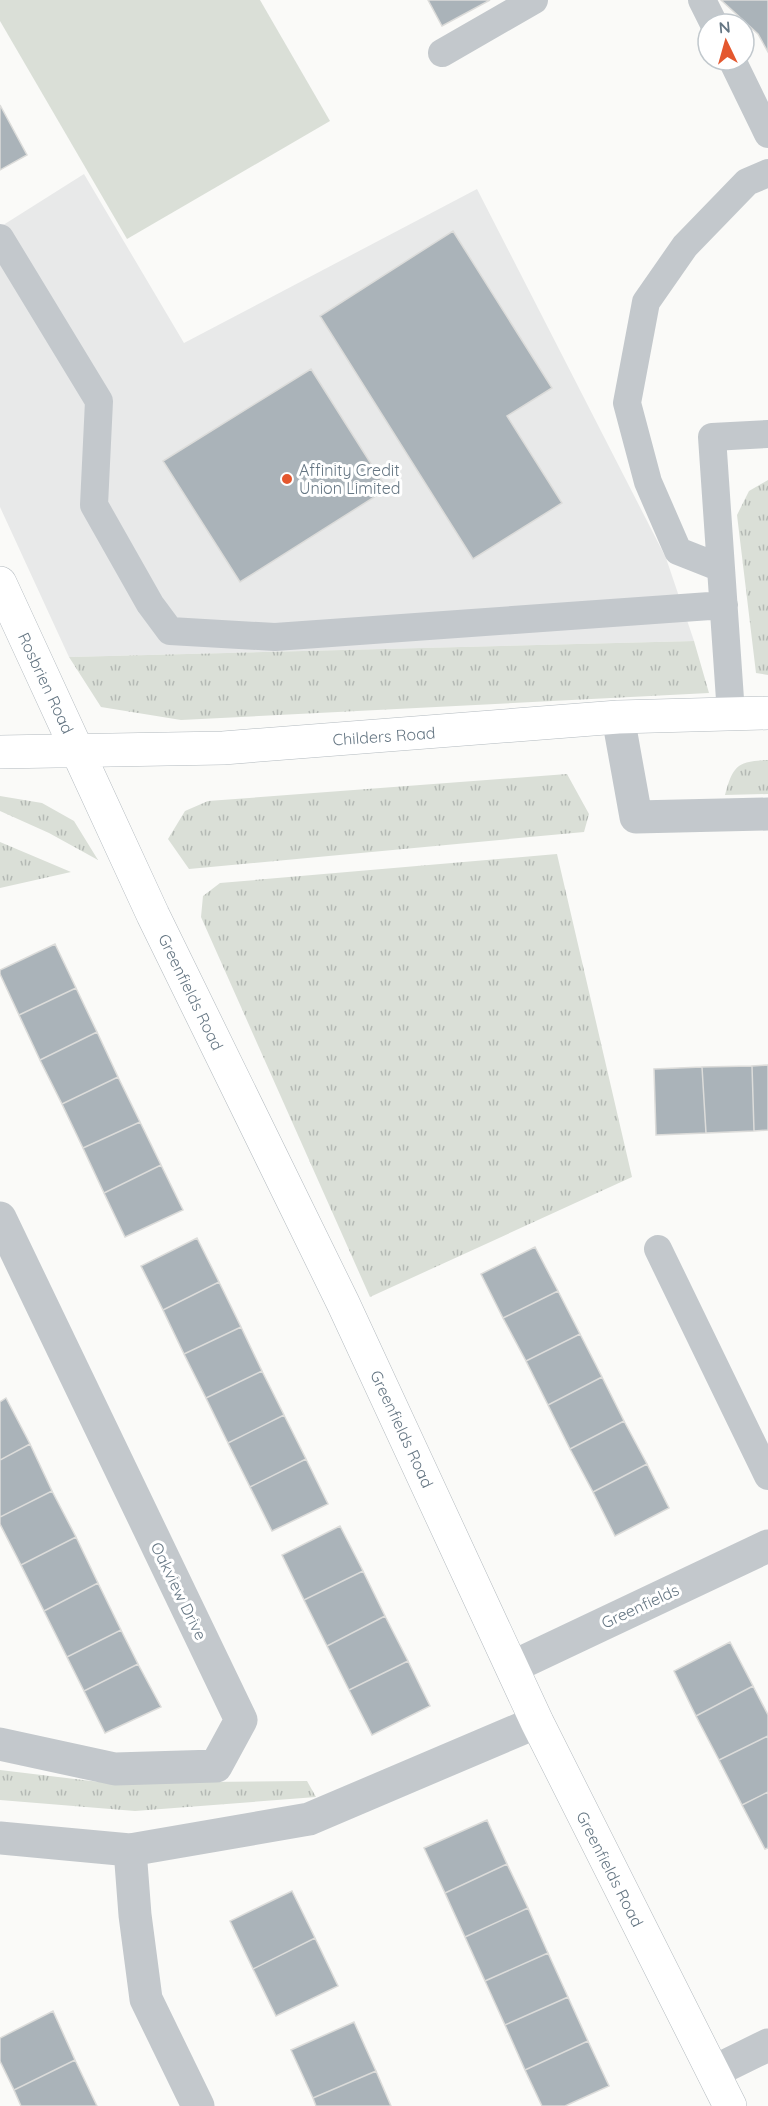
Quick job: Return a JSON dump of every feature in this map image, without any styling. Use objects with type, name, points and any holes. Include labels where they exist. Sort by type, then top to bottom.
[{"type":"street","name":"Rosbrien Road","points":[[0,583],[77,751]]},
{"type":"street","name":"Childers Road","points":[[0,752],[223,748],[618,717],[768,713]]},
{"type":"street","points":[[618,717],[636,817],[768,814]]},
{"type":"street","name":"Greenfields Road","points":[[77,751],[153,915],[344,1304],[537,1722],[730,2106]]},
{"type":"street","name":"Oakview Drive","points":[[0,1218],[241,1720],[216,1766],[115,1768],[0,1744]]},
{"type":"street","name":"Greenfields","points":[[512,1667],[768,1546]]},
{"type":"street","points":[[0,1838],[130,1850],[309,1820],[537,1722]]},
{"type":"street","points":[[130,1850],[135,1915],[146,1999],[198,2106]]},
{"type":"street","points":[[713,2072],[768,2045]]},
{"type":"lane","points":[[442,53],[534,0]]},
{"type":"lane","points":[[738,72],[768,134]]},
{"type":"lane","points":[[721,568],[678,551],[648,482],[627,404],[646,302],[685,246],[747,182],[768,173]]},
{"type":"lane","points":[[0,238],[99,401],[94,505],[150,604],[170,631],[274,636],[724,605]]},
{"type":"lane","points":[[731,714],[712,437],[768,434]]},
{"type":"lane","points":[[658,1249],[768,1476]]},
{"type":"shaded area","points":[[84,174],[184,343],[477,189],[666,558],[694,641],[69,657],[0,507],[0,227]]},
{"type":"green space","points":[[0,0],[260,0],[330,121],[127,239],[0,21]]},
{"type":"green space","points":[[768,480],[768,675],[756,673],[737,515],[749,491]]},
{"type":"green space","points":[[694,641],[709,693],[181,720],[101,707],[69,657]]},
{"type":"green space","points":[[768,760],[768,794],[725,795],[731,777],[738,767],[749,762]]},
{"type":"green space","points":[[567,774],[589,814],[584,832],[189,869],[168,839],[185,811],[208,801]]},
{"type":"green space","points":[[0,796],[42,803],[74,821],[98,860],[49,833],[0,811]]},
{"type":"green space","points":[[0,842],[71,872],[0,888]]},
{"type":"green space","points":[[557,854],[632,1177],[370,1297],[201,917],[203,896],[220,883]]},
{"type":"green space","points":[[0,1770],[108,1783],[307,1781],[316,1797],[135,1811],[0,1800]]},
{"type":"building","points":[[428,0],[490,0],[442,26]]},
{"type":"building","points":[[721,0],[768,0],[768,52],[756,32],[756,12],[734,12]]},
{"type":"building","points":[[0,105],[27,155],[0,170]]},
{"type":"building","points":[[453,231],[552,388],[507,416],[562,503],[473,559],[320,316]]},
{"type":"building","points":[[311,369],[387,489],[240,582],[163,461]]},
{"type":"building","points":[[55,944],[76,988],[19,1015],[0,970]]},
{"type":"building","points":[[76,988],[97,1032],[40,1060],[19,1015]]},
{"type":"building","points":[[97,1032],[118,1077],[62,1104],[40,1060]]},
{"type":"building","points":[[768,1065],[768,1130],[754,1131],[752,1066]]},
{"type":"building","points":[[752,1066],[754,1131],[706,1133],[702,1067]]},
{"type":"building","points":[[702,1067],[706,1133],[656,1135],[654,1069]]},
{"type":"building","points":[[118,1077],[140,1122],[83,1148],[62,1104]]},
{"type":"building","points":[[140,1122],[161,1165],[104,1193],[83,1148]]},
{"type":"building","points":[[161,1165],[183,1210],[125,1237],[104,1193]]},
{"type":"building","points":[[197,1238],[219,1282],[163,1310],[141,1266]]},
{"type":"building","points":[[535,1247],[558,1291],[503,1318],[481,1274]]},
{"type":"building","points":[[219,1282],[241,1327],[184,1354],[163,1310]]},
{"type":"building","points":[[558,1291],[580,1334],[526,1361],[503,1318]]},
{"type":"building","points":[[241,1327],[262,1371],[206,1398],[184,1354]]},
{"type":"building","points":[[580,1334],[602,1377],[548,1405],[526,1361]]},
{"type":"building","points":[[262,1371],[284,1415],[228,1443],[206,1398]]},
{"type":"building","points":[[602,1377],[624,1421],[570,1449],[548,1405]]},
{"type":"building","points":[[6,1398],[30,1444],[0,1460],[0,1402]]},
{"type":"building","points":[[284,1415],[306,1459],[250,1487],[228,1443]]},
{"type":"building","points":[[624,1421],[647,1464],[593,1492],[570,1449]]},
{"type":"building","points":[[30,1444],[52,1491],[0,1517],[0,1460]]},
{"type":"building","points":[[306,1459],[328,1504],[272,1531],[250,1487]]},
{"type":"building","points":[[647,1464],[669,1508],[615,1536],[593,1492]]},
{"type":"building","points":[[52,1491],[76,1537],[21,1565],[0,1524],[0,1517]]},
{"type":"building","points":[[340,1526],[363,1571],[304,1600],[282,1555]]},
{"type":"building","points":[[76,1537],[98,1583],[44,1611],[21,1565]]},
{"type":"building","points":[[363,1571],[385,1616],[327,1646],[304,1600]]},
{"type":"building","points":[[98,1583],[121,1630],[67,1657],[44,1611]]},
{"type":"building","points":[[385,1616],[408,1661],[349,1690],[327,1646]]},
{"type":"building","points":[[121,1630],[138,1664],[84,1691],[67,1657]]},
{"type":"building","points":[[730,1642],[753,1686],[696,1716],[674,1671]]},
{"type":"building","points":[[408,1661],[430,1706],[372,1735],[349,1690]]},
{"type":"building","points":[[138,1664],[161,1707],[105,1733],[84,1691]]},
{"type":"building","points":[[753,1686],[768,1715],[768,1736],[719,1760],[696,1716]]},
{"type":"building","points":[[768,1736],[768,1792],[742,1805],[719,1760]]},
{"type":"building","points":[[768,1792],[768,1848],[765,1849],[742,1805]]},
{"type":"building","points":[[487,1820],[507,1864],[445,1893],[424,1848]]},
{"type":"building","points":[[507,1864],[528,1908],[465,1937],[445,1893]]},
{"type":"building","points":[[292,1891],[315,1938],[253,1969],[230,1921]]},
{"type":"building","points":[[528,1908],[548,1953],[485,1981],[465,1937]]},
{"type":"building","points":[[315,1938],[338,1986],[276,2016],[253,1969]]},
{"type":"building","points":[[548,1953],[568,1997],[505,2025],[485,1981]]},
{"type":"building","points":[[568,1997],[588,2041],[525,2070],[505,2025]]},
{"type":"building","points":[[53,2011],[75,2060],[14,2090],[0,2061],[0,2038]]},
{"type":"building","points":[[354,2022],[376,2071],[313,2098],[291,2050]]},
{"type":"building","points":[[588,2041],[609,2086],[565,2106],[542,2106],[525,2070]]},
{"type":"building","points":[[75,2060],[97,2106],[21,2106],[14,2090]]},
{"type":"building","points":[[376,2071],[391,2106],[316,2106],[313,2098]]},
{"type":"place","name":"Affinity Credit Union Limited","points":[[287,479]]}]
